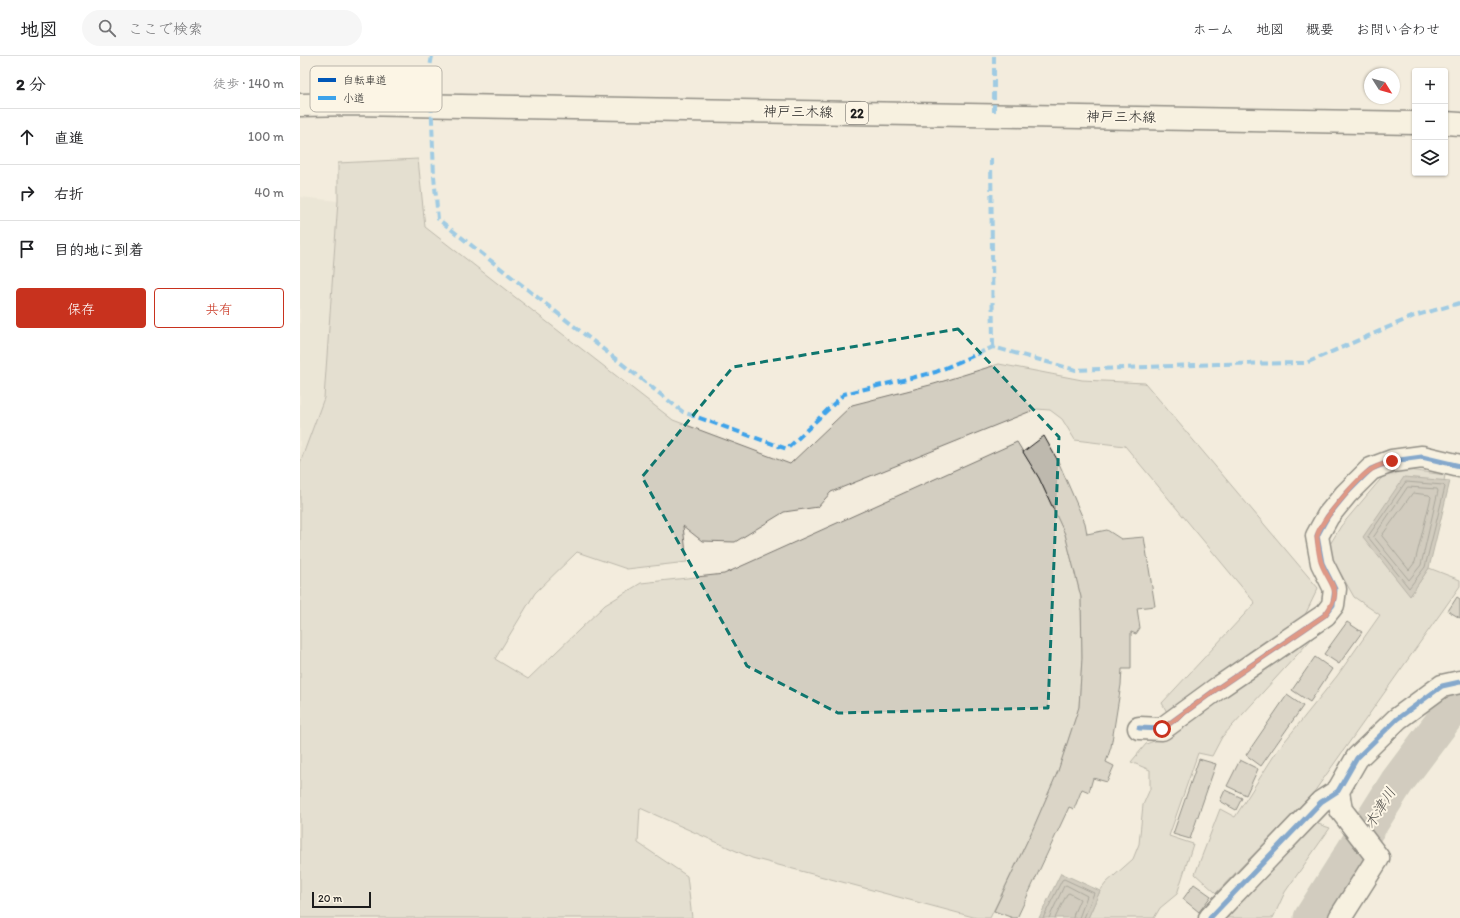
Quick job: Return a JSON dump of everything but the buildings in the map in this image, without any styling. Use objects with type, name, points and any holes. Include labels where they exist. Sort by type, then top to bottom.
[{"type":"main road","name":"神戸三木線","points":[[300,105],[310,105]]},
{"type":"main road","name":"神戸三木線","points":[[442,105],[1412,123]]},
{"type":"main road","points":[[1448,124],[1460,124]]},
{"type":"main road","points":[[1139,728],[1162,729],[1218,688],[1325,615],[1333,605],[1335,589],[1322,563],[1317,536],[1328,516],[1346,494],[1371,469],[1392,461],[1422,457],[1460,466]]},
{"type":"main road","points":[[1340,800],[1357,758],[1397,719],[1442,686],[1460,682]]},
{"type":"main road","points":[[1340,800],[1378,858],[1340,918]]},
{"type":"main road","points":[[1210,918],[1321,802],[1340,800]]},
{"type":"highlighted area","points":[[958,329],[1059,437],[1048,708],[838,713],[747,666],[642,477],[733,367]]},
{"type":"shaded area","points":[[418,159],[425,227],[673,420],[790,464],[852,405],[934,384],[999,364],[1082,380],[1145,383],[1318,588],[1304,617],[1169,716],[1162,703],[1255,603],[1125,446],[1075,440],[1062,419],[1050,410],[1036,409],[831,492],[818,507],[784,512],[735,542],[702,541],[683,526],[687,562],[627,569],[577,552],[535,593],[495,659],[528,679],[605,605],[641,583],[724,574],[1017,442],[1039,478],[1065,534],[1081,597],[1082,658],[1079,707],[1058,771],[1032,831],[990,918],[977,918],[752,858],[640,808],[638,843],[687,876],[692,918],[300,918],[300,463],[324,398],[338,201],[338,163]]},
{"type":"shaded area","points":[[300,197],[338,201],[324,398],[300,463]]},
{"type":"shaded area","points":[[1402,469],[1445,475],[1444,481],[1404,478],[1410,596],[1429,568],[1460,580],[1460,586],[1314,792],[1216,893],[1195,874],[1220,809],[1235,817],[1277,751],[1337,676],[1380,615],[1354,597],[1333,560],[1329,546],[1341,526],[1385,474]]},
{"type":"shaded area","points":[[1316,634],[1222,737],[1212,756],[1198,753],[1169,836],[1193,844],[1177,894],[1160,908],[1154,918],[1088,918],[1100,891],[1106,883],[1133,859],[1139,844],[1143,805],[1150,789],[1150,770],[1131,762],[1146,744],[1170,735],[1260,670]]},
{"type":"shaded area","points":[[1312,822],[1330,828],[1285,892],[1273,918],[1227,918]]},
{"type":"water","points":[[1404,477],[1450,481],[1429,568],[1410,596],[1363,537]]},
{"type":"water","points":[[1061,873],[1100,891],[1088,918],[1039,918]]},
{"type":"waterway","name":"木津川","points":[[1311,918],[1397,782],[1448,714],[1460,708]]},
{"type":"marked path","points":[[430,66],[432,56]]},
{"type":"marked path","points":[[994,56],[994,116]]},
{"type":"marked path","points":[[432,112],[434,176],[438,219],[683,412],[787,449],[844,394],[936,372],[993,347],[1076,370],[1217,364],[1306,363],[1414,316],[1460,303]]},
{"type":"marked path","points":[[991,158],[993,347]]},
{"type":"cycle path","points":[[1139,728],[1162,729],[1218,688],[1325,615],[1333,605],[1335,589],[1322,563],[1317,536],[1328,516],[1346,494],[1371,469],[1392,461],[1422,457],[1460,466]]},
{"type":"cycle path","points":[[1210,918],[1321,802],[1338,791],[1357,758],[1397,719],[1442,686],[1460,682]]},
{"type":"route","points":[[1162,729],[1218,688],[1325,615],[1333,605],[1335,589],[1322,563],[1317,536],[1328,516],[1346,494],[1371,469],[1392,461]]}]
